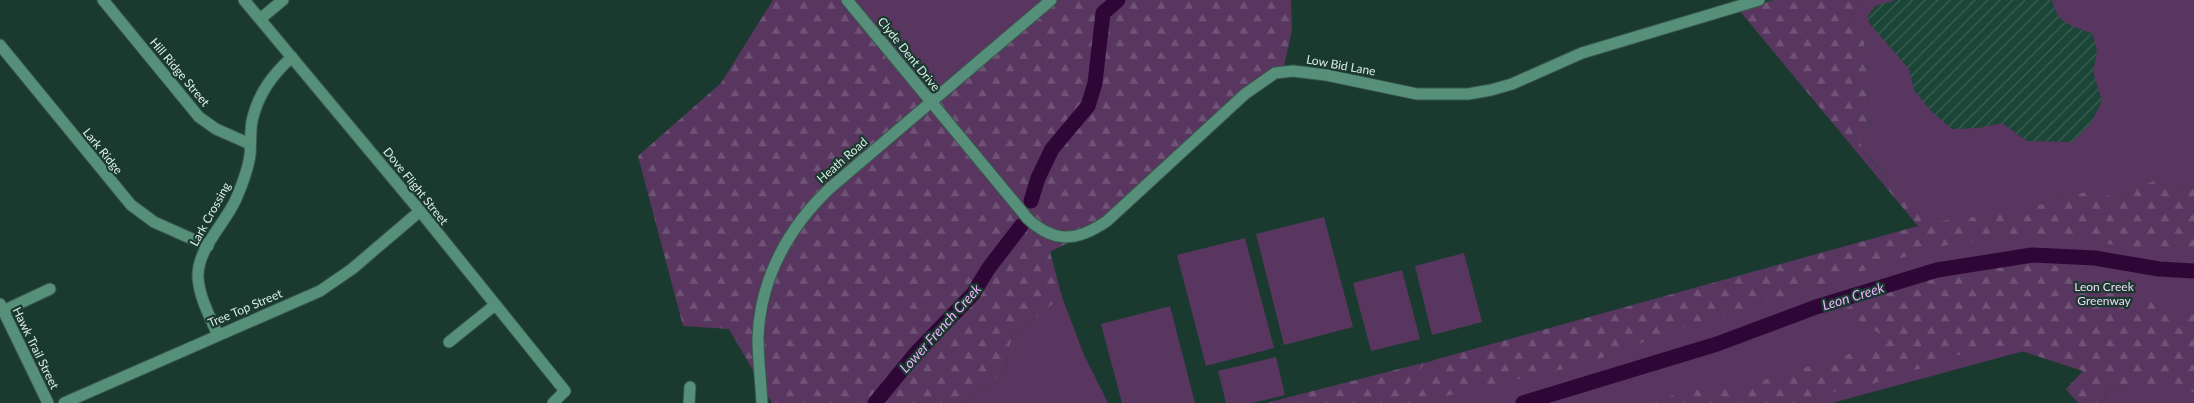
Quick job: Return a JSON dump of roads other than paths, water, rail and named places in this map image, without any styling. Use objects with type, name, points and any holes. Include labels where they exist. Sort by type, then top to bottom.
[{"type":"street","name":"Hill Ridge Street","points":[[103,0],[199,117],[216,129],[250,144]]},
{"type":"street","name":"Dove Flight Street","points":[[244,0],[420,211],[565,391],[553,403]]},
{"type":"street","points":[[260,19],[283,0]]},
{"type":"street","name":"Clyde Dent Drive","points":[[847,0],[931,103]]},
{"type":"street","name":"Heath Road","points":[[762,403],[758,339],[760,318],[770,276],[789,237],[801,219],[829,189],[1051,0]]},
{"type":"street","name":"Low Bid Lane","points":[[931,103],[1028,219],[1046,232],[1069,237],[1088,232],[1107,221],[1246,94],[1276,73],[1293,71],[1326,75],[1417,94],[1468,94],[1512,84],[1599,48],[1759,0]]},
{"type":"street","name":"Lark Ridge","points":[[0,45],[131,205],[154,222],[208,246]]},
{"type":"street","name":"Lark Crossing","points":[[218,335],[203,299],[198,277],[200,264],[242,186],[248,163],[253,119],[260,96],[272,76],[292,57]]},
{"type":"street","name":"Tree Top Street","points":[[64,403],[320,291],[352,269],[420,211]]},
{"type":"street","points":[[2,308],[50,289]]},
{"type":"street","points":[[449,342],[495,305]]},
{"type":"street","name":"Hawk Trail Street","points":[[2,308],[48,403]]},
{"type":"street","points":[[689,403],[690,387]]},
{"type":"waterway","name":"Lower French Creek","points":[[1031,201],[1038,178],[1052,149],[1088,106],[1095,83],[1103,13],[1118,0]]},
{"type":"waterway","name":"Lower French Creek","points":[[875,403],[916,353],[973,294],[988,269],[1021,226]]},
{"type":"waterway","name":"Leon Creek","points":[[1523,403],[1717,344],[1816,307],[1937,270],[2032,255],[2095,258],[2159,269],[2194,271]]},
{"type":"park label","name":"Leon Creek Greenway","points":[[2104,293]]}]
